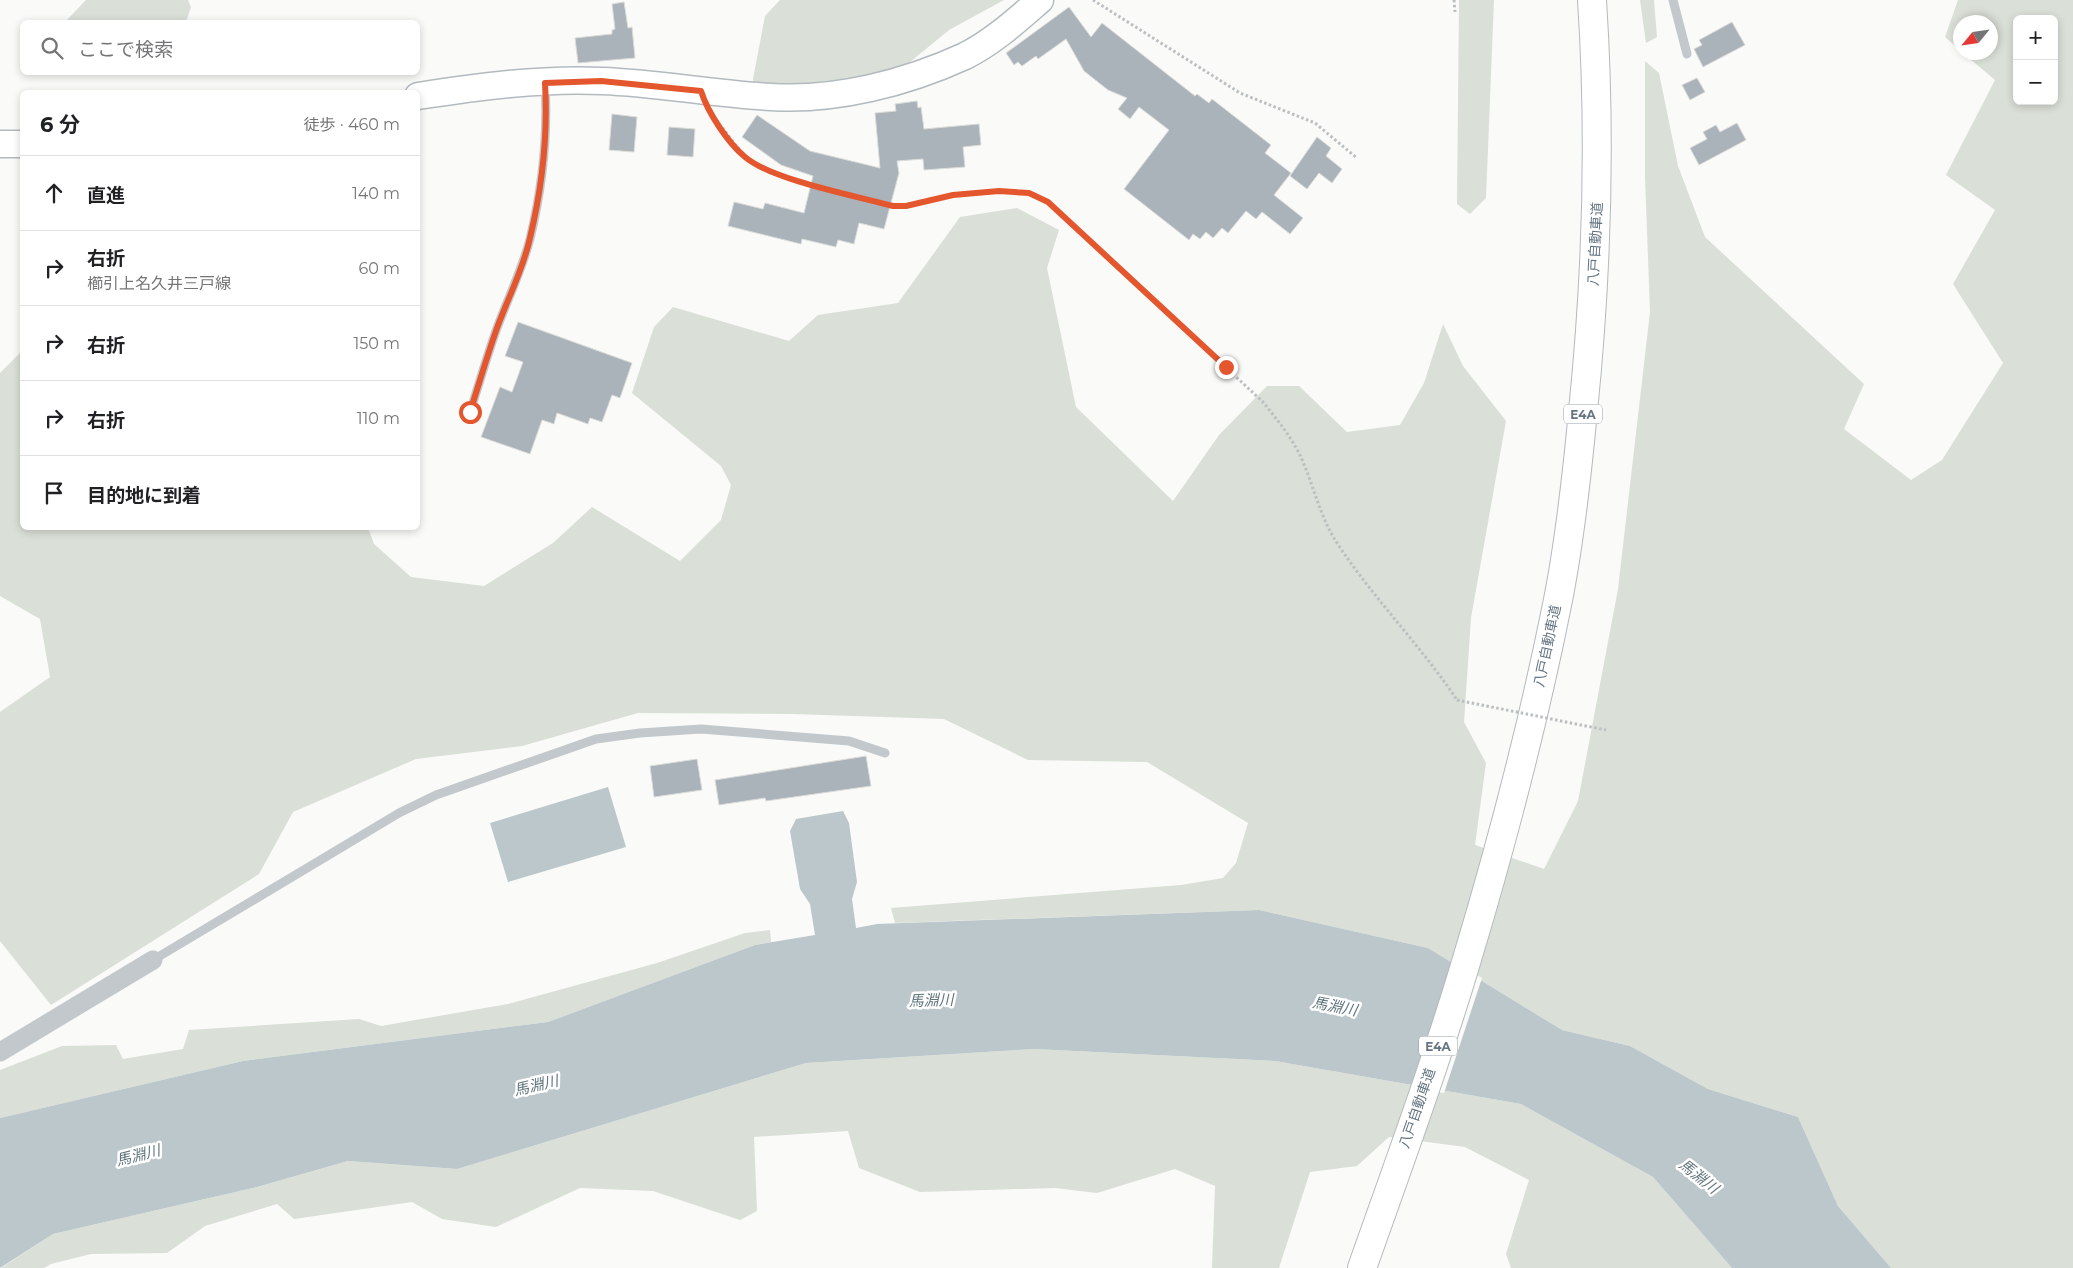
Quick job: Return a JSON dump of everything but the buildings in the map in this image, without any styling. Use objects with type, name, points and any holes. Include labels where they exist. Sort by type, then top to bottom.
[{"type":"highway","name":"八戸自動車道","points":[[1377,1268],[1480,968],[1513,821],[1531,720],[1557,602],[1576,484],[1591,336],[1598,192],[1596,55],[1592,0]]},
{"type":"highway","name":"八戸自動車道","points":[[1362,1268],[1546,723],[1571,609],[1591,489],[1606,337],[1612,194],[1606,0]]},
{"type":"main road","points":[[420,96],[545,83],[601,81],[772,97],[813,96],[901,80],[966,55],[996,36],[1040,0]]},
{"type":"main road","points":[[0,144],[20,144]]},
{"type":"street","points":[[0,1052],[153,960]]},
{"type":"lane","points":[[1673,0],[1687,54]]},
{"type":"lane","points":[[470,412],[497,328],[521,268],[530,239],[541,179],[547,114],[545,83]]},
{"type":"lane","points":[[153,960],[345,844],[436,795],[596,739],[701,729],[849,741],[886,753]]},
{"type":"path","points":[[1093,0],[1240,93],[1315,123],[1357,158]]},
{"type":"path","points":[[1454,0],[1455,12]]},
{"type":"path","points":[[701,91],[710,112],[745,157],[770,173],[893,206],[906,206],[953,195],[999,191],[1029,193],[1048,202],[1263,402],[1287,433],[1303,461],[1316,503],[1337,545],[1385,610],[1443,678],[1457,700],[1606,730]]},
{"type":"shaded area","points":[[86,0],[188,0],[191,7],[187,20],[67,20]]},
{"type":"shaded area","points":[[780,0],[1004,0],[949,30],[893,76],[756,108],[753,79],[765,16]]},
{"type":"shaded area","points":[[1459,0],[1494,0],[1486,198],[1470,214],[1457,204]]},
{"type":"shaded area","points":[[1640,0],[1654,0],[1657,37],[1646,43]]},
{"type":"shaded area","points":[[1958,0],[2073,0],[2073,1268],[1891,1268],[1838,1206],[1798,1117],[1708,1089],[1630,1046],[1562,1030],[1428,948],[1259,910],[895,923],[891,908],[1181,885],[1223,878],[1236,863],[1248,823],[1147,762],[1028,760],[944,719],[793,714],[638,713],[522,746],[416,759],[293,812],[259,874],[51,1005],[0,941],[0,712],[50,677],[40,619],[0,596],[0,373],[20,353],[20,530],[369,530],[374,544],[411,577],[484,586],[553,543],[592,507],[680,561],[721,520],[731,485],[721,466],[632,393],[654,327],[673,307],[789,341],[818,315],[898,303],[960,217],[1017,208],[1059,230],[1047,268],[1076,407],[1173,501],[1219,435],[1267,386],[1299,386],[1347,432],[1400,425],[1424,383],[1443,324],[1463,366],[1506,421],[1471,618],[1464,722],[1486,763],[1475,845],[1544,869],[1578,801],[1618,589],[1650,312],[1645,177],[1645,61],[1659,73],[1678,166],[1705,237],[1864,384],[1844,429],[1911,480],[1942,460],[2003,363],[1953,284],[1995,210],[1946,175],[1995,80],[1971,60],[1998,60],[1998,15],[1953,15],[1953,44],[1945,37]]},
{"type":"shaded area","points":[[770,930],[771,942],[755,945],[548,1022],[243,1061],[0,1118],[0,1070],[62,1046],[116,1045],[123,1059],[183,1049],[189,1030],[359,1019],[381,1026],[508,1004],[657,963],[745,933]]},
{"type":"shaded area","points":[[1034,1049],[1275,1061],[1521,1104],[1653,1177],[1732,1268],[1511,1268],[1506,1254],[1529,1180],[1465,1147],[1389,1137],[1357,1166],[1310,1172],[1279,1268],[1212,1268],[1215,1186],[1175,1169],[1097,1193],[1055,1188],[920,1192],[859,1168],[848,1131],[754,1137],[757,1211],[740,1220],[653,1191],[580,1188],[496,1227],[442,1219],[412,1202],[294,1219],[277,1204],[205,1226],[167,1253],[91,1254],[51,1264],[44,1268],[1,1268],[53,1234],[257,1187],[348,1161],[457,1169],[806,1063]]},
{"type":"water","points":[[608,787],[626,847],[508,882],[490,823]]},
{"type":"water","name":"馬淵川","points":[[843,811],[849,823],[857,882],[852,899],[856,928],[877,924],[1259,910],[1428,948],[1562,1030],[1630,1046],[1708,1089],[1798,1117],[1838,1206],[1891,1268],[1732,1268],[1653,1177],[1521,1104],[1275,1061],[1034,1049],[806,1063],[457,1169],[348,1161],[257,1187],[53,1234],[0,1268],[0,1118],[243,1061],[548,1022],[755,945],[815,935],[810,904],[800,889],[790,831],[796,819]]},
{"type":"pier","points":[[1459,964],[1482,978],[1444,1093],[1418,1089]]},
{"type":"route","points":[[470,412],[497,328],[521,268],[530,239],[541,179],[547,114],[545,83],[601,81],[701,91],[706,106],[745,157],[770,173],[893,206],[906,206],[953,195],[999,191],[1029,193],[1048,202],[1146,295],[1226,367]]}]
